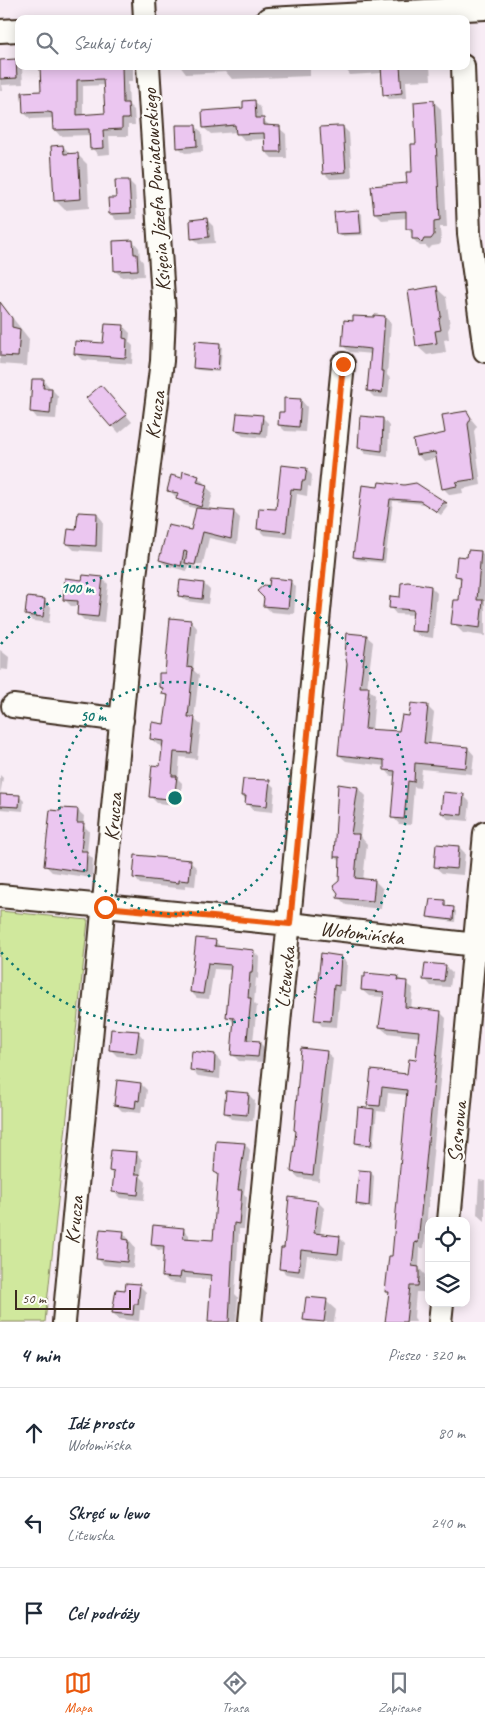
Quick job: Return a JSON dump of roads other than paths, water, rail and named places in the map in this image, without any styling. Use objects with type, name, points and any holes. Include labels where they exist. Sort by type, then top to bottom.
[{"type":"street","points":[[144,0],[145,15]]},
{"type":"street","points":[[345,15],[485,8]]},
{"type":"street","points":[[0,31],[15,30]]},
{"type":"street","name":"Księcia Józefa Poniatowskiego","points":[[148,70],[164,313]]},
{"type":"street","points":[[463,70],[469,234],[485,351]]},
{"type":"street","name":"Krucza","points":[[64,1322],[136,567],[162,361],[164,313]]},
{"type":"street","name":"Litewska","points":[[250,1322],[343,364]]},
{"type":"street","points":[[13,706],[122,720]]},
{"type":"street","name":"Sosnowa","points":[[449,1217],[480,946],[485,833]]},
{"type":"street","name":"Wołomińska","points":[[0,896],[290,924],[480,946]]},
{"type":"street","points":[[440,1322],[442,1307]]}]
